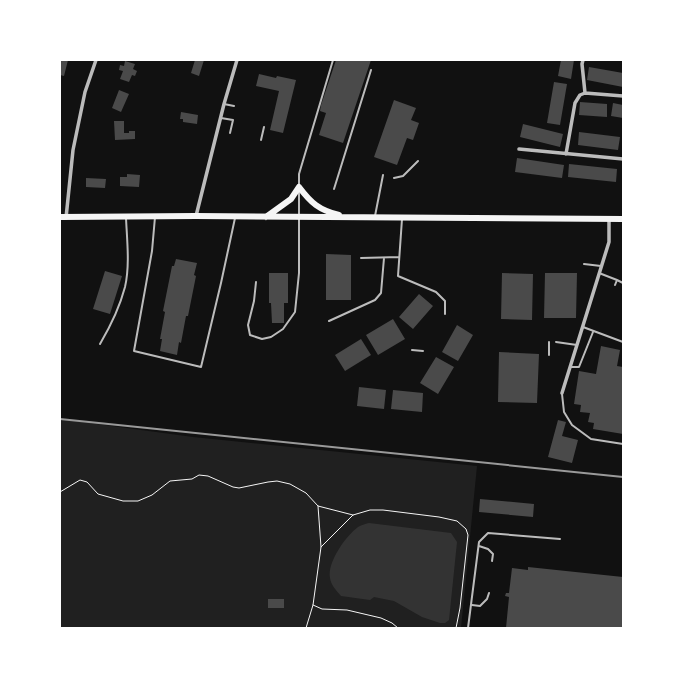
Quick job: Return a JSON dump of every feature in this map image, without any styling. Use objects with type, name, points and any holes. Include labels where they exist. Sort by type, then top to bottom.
[{"type":"main road","points":[[266,217],[291,199],[299,187],[310,202],[325,211],[346,217]]},
{"type":"main road","points":[[63,217],[235,216],[623,219]]},
{"type":"street","points":[[63,217],[73,150],[85,92],[96,60]]},
{"type":"street","points":[[196,216],[224,104],[237,60]]},
{"type":"street","points":[[583,60],[582,64],[585,93]]},
{"type":"street","points":[[566,154],[575,103],[580,95],[585,93],[623,96]]},
{"type":"street","points":[[519,149],[621,159]]},
{"type":"street","points":[[562,393],[609,242],[609,220]]},
{"type":"lane","points":[[256,282],[254,301],[248,325],[250,335],[262,339],[271,337],[283,329],[295,312],[299,273],[299,174],[333,60]]},
{"type":"lane","points":[[334,189],[371,70]]},
{"type":"lane","points":[[224,104],[234,106]]},
{"type":"lane","points":[[221,118],[233,120],[230,133]]},
{"type":"lane","points":[[261,140],[264,127]]},
{"type":"lane","points":[[394,178],[403,176],[418,161]]},
{"type":"lane","points":[[375,218],[383,175]]},
{"type":"lane","points":[[155,217],[152,251],[134,351],[201,367],[222,284],[235,216]]},
{"type":"lane","points":[[100,344],[109,329],[125,286],[128,245],[126,217]]},
{"type":"lane","points":[[402,218],[398,276],[436,292],[445,301],[445,314]]},
{"type":"lane","points":[[361,258],[399,257]]},
{"type":"lane","points":[[329,320],[375,300],[381,293],[384,258]]},
{"type":"lane","points":[[584,264],[601,266]]},
{"type":"lane","points":[[599,272],[623,283]]},
{"type":"lane","points":[[615,285],[617,280]]},
{"type":"lane","points":[[582,327],[623,342]]},
{"type":"lane","points":[[570,366],[579,367],[593,332]]},
{"type":"lane","points":[[549,342],[549,355]]},
{"type":"lane","points":[[556,342],[577,345]]},
{"type":"lane","points":[[412,350],[423,351]]},
{"type":"lane","points":[[562,393],[564,412],[572,425],[591,439],[623,444]]},
{"type":"lane","points":[[468,628],[479,542],[488,533],[560,539]]},
{"type":"lane","points":[[479,546],[488,549],[493,554],[492,561]]},
{"type":"lane","points":[[472,605],[480,606],[488,599],[489,593]]},
{"type":"path","points":[[60,492],[80,480],[87,482],[98,494],[123,501],[138,501],[152,495],[170,481],[192,479],[200,475],[208,476],[233,487],[239,488],[278,481],[290,484],[306,493],[318,506],[353,515]]},
{"type":"path","points":[[306,628],[313,605],[321,547],[318,506]]},
{"type":"path","points":[[321,547],[353,515],[370,510],[383,510],[439,517],[457,521],[466,529],[468,534],[460,608],[456,628]]},
{"type":"path","points":[[313,605],[322,609],[347,610],[381,618],[392,623],[398,628]]},
{"type":"shaded area","points":[[60,419],[193,437],[477,466],[461,628],[60,628]]},
{"type":"shaded area","points":[[369,523],[451,533],[457,542],[449,620],[445,623],[440,623],[422,617],[394,601],[374,597],[370,600],[341,596],[337,592],[330,578],[331,565],[334,557],[353,531],[359,526]]},
{"type":"building","points":[[60,60],[68,60],[64,76],[60,75]]},
{"type":"building","points":[[195,60],[204,60],[199,76],[191,73]]},
{"type":"building","points":[[336,60],[371,60],[343,143],[319,135],[326,113],[320,111],[321,105]]},
{"type":"building","points":[[561,60],[574,60],[571,79],[558,76]]},
{"type":"building","points":[[125,61],[135,64],[133,69],[137,71],[135,76],[132,75],[129,82],[120,79],[123,71],[119,70],[120,65],[124,66]]},
{"type":"building","points":[[589,67],[623,73],[623,87],[587,80]]},
{"type":"building","points":[[259,74],[276,78],[277,76],[296,80],[283,133],[270,130],[279,91],[256,86]]},
{"type":"building","points":[[554,82],[567,84],[560,125],[547,123]]},
{"type":"building","points":[[119,90],[129,94],[121,112],[112,108]]},
{"type":"building","points":[[394,100],[416,108],[411,120],[419,123],[413,140],[407,138],[397,165],[374,157]]},
{"type":"building","points":[[580,102],[607,104],[607,117],[579,115]]},
{"type":"building","points":[[613,103],[623,105],[623,118],[611,116]]},
{"type":"building","points":[[181,112],[198,115],[197,124],[183,122],[183,119],[180,119]]},
{"type":"building","points":[[114,121],[124,121],[124,133],[135,131],[135,139],[115,140]]},
{"type":"building","points":[[523,124],[563,134],[560,147],[520,137]]},
{"type":"building","points":[[579,132],[620,137],[618,150],[578,145]]},
{"type":"building","points":[[517,158],[564,165],[562,178],[515,172]]},
{"type":"building","points":[[569,164],[617,169],[616,182],[568,177]]},
{"type":"building","points":[[127,174],[140,175],[139,187],[120,186],[120,177],[127,177]]},
{"type":"building","points":[[86,178],[106,179],[105,188],[86,187]]},
{"type":"building","points":[[326,254],[351,255],[351,300],[326,300]]},
{"type":"building","points":[[176,259],[197,263],[188,316],[186,316],[177,355],[160,351],[162,339],[160,339],[165,312],[163,311],[172,266],[174,266]]},
{"type":"building","points":[[105,271],[122,276],[110,314],[93,309]]},
{"type":"building","points":[[269,273],[288,273],[288,303],[284,303],[284,323],[272,323],[271,303],[269,303]]},
{"type":"building","points":[[502,273],[533,274],[532,320],[501,319]]},
{"type":"building","points":[[545,273],[577,273],[576,318],[544,318]]},
{"type":"building","points":[[419,294],[433,306],[413,329],[399,317]]},
{"type":"building","points":[[393,319],[405,339],[378,355],[366,335]]},
{"type":"building","points":[[457,325],[473,335],[458,361],[442,352]]},
{"type":"building","points":[[361,339],[371,355],[345,371],[335,355]]},
{"type":"building","points":[[601,346],[620,350],[617,366],[623,367],[623,434],[593,429],[594,423],[588,422],[590,413],[580,412],[581,405],[574,404],[579,371],[596,374]]},
{"type":"building","points":[[499,352],[539,354],[537,403],[498,402]]},
{"type":"building","points":[[436,357],[454,367],[438,394],[420,383]]},
{"type":"building","points":[[359,387],[386,390],[384,409],[357,406]]},
{"type":"building","points":[[393,390],[423,393],[422,412],[391,409]]},
{"type":"building","points":[[558,420],[566,422],[562,436],[578,440],[572,463],[548,457]]},
{"type":"building","points":[[480,499],[534,504],[533,517],[479,512]]},
{"type":"building","points":[[528,567],[623,577],[623,628],[506,628],[509,597],[505,596],[506,593],[509,593],[512,568],[528,570]]},
{"type":"building","points":[[268,599],[284,599],[284,608],[268,608]]},
{"type":"railway","points":[[60,419],[623,477]]}]
